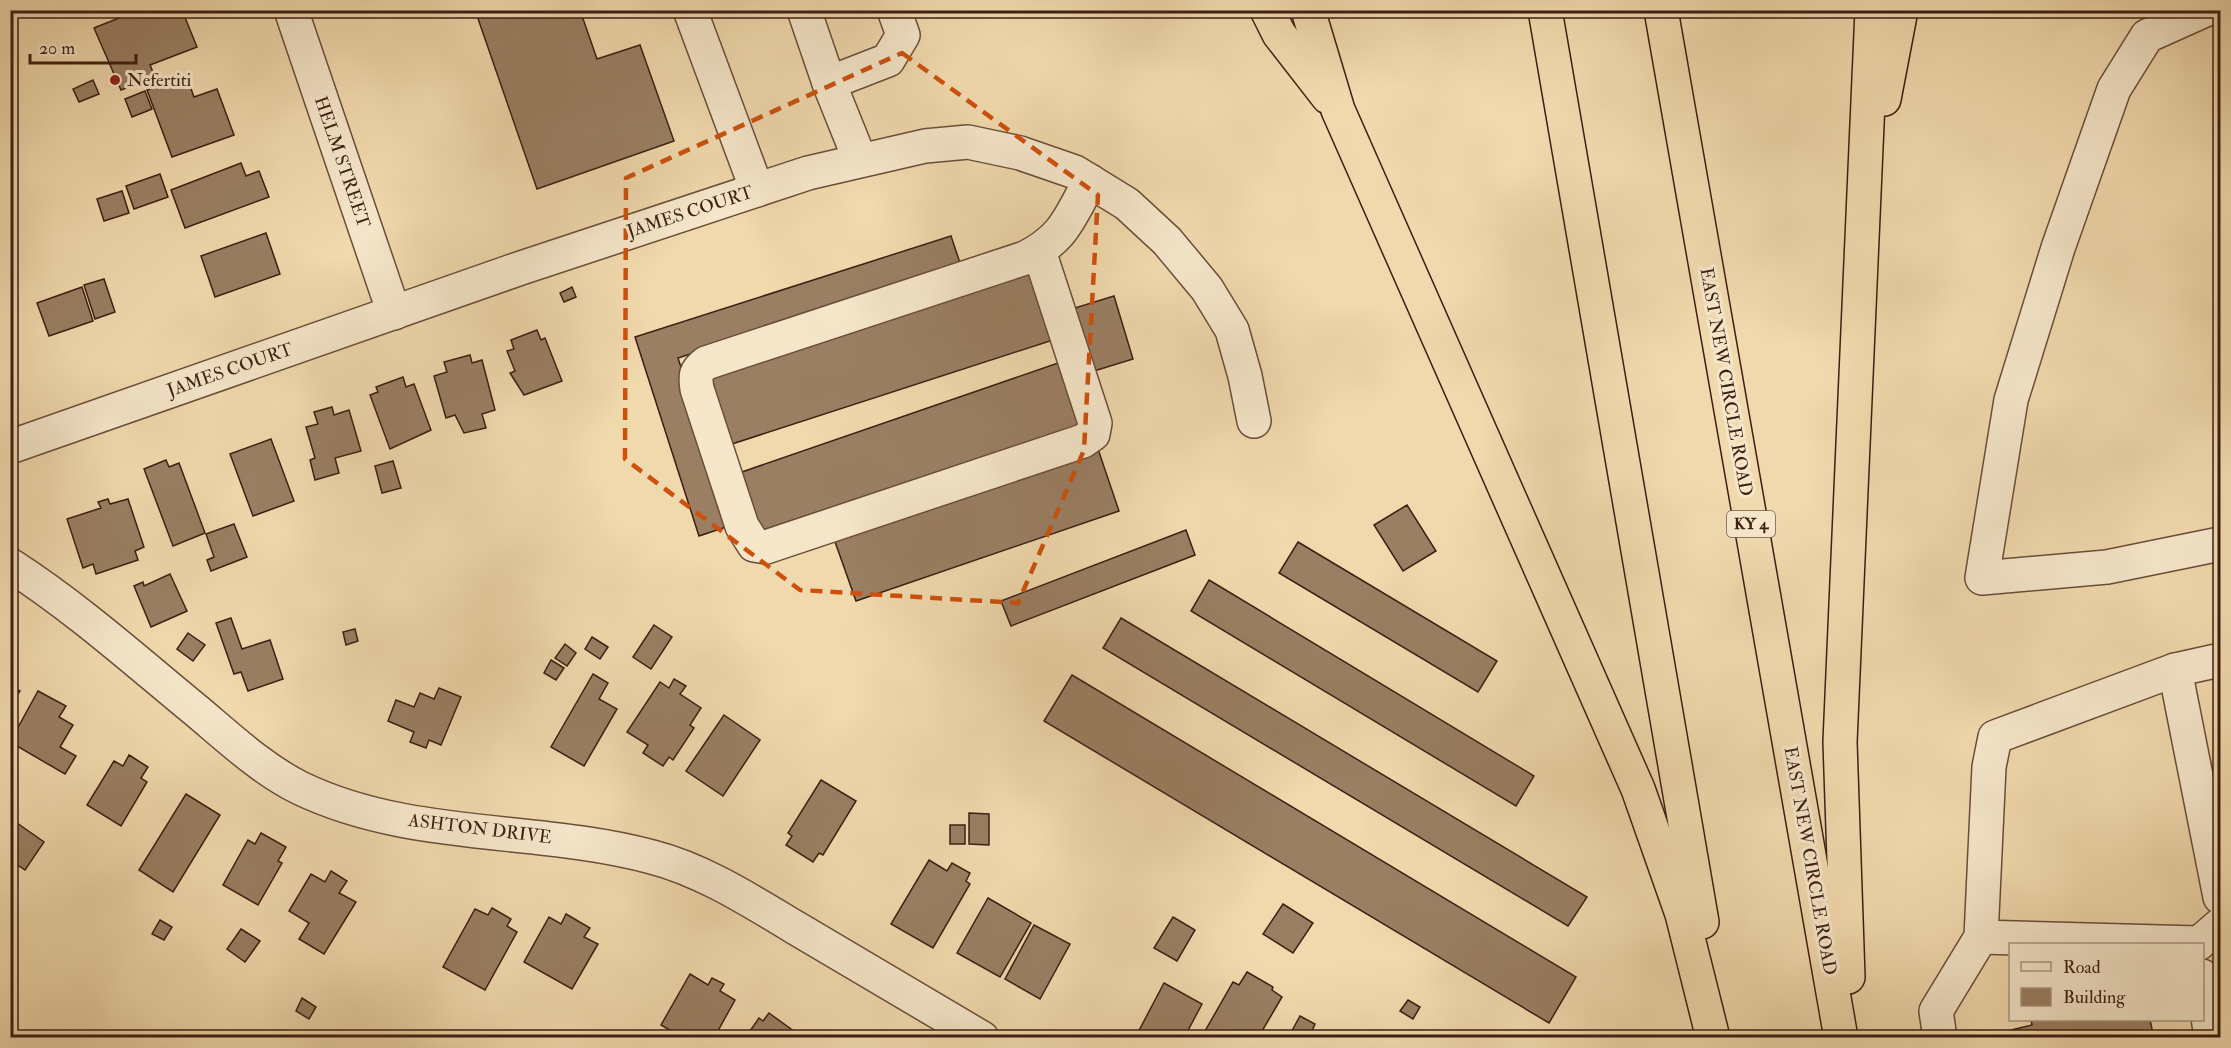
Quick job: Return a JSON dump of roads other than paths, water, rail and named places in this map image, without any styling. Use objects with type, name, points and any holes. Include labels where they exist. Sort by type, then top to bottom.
[{"type":"highway","points":[[1267,10],[1279,34],[1338,110]]},
{"type":"highway","points":[[1308,10],[1338,110],[1638,789],[1682,914],[1713,1038]]},
{"type":"highway","points":[[1545,10],[1721,1038]]},
{"type":"highway","name":"EAST NEW CIRCLE ROAD","points":[[1660,10],[1841,1038]]},
{"type":"highway","points":[[1850,1038],[1840,742],[1861,216],[1872,10]]},
{"type":"highway","points":[[1861,216],[1901,10]]},
{"type":"street","name":"HELM STREET","points":[[291,10],[394,313]]},
{"type":"street","points":[[690,10],[757,190]]},
{"type":"street","points":[[804,10],[860,160]]},
{"type":"street","points":[[830,83],[888,60],[903,35],[894,10]]},
{"type":"street","points":[[2205,10],[2147,36],[2114,89],[2058,248],[2011,400],[1982,578],[2107,567],[2220,544]]},
{"type":"street","name":"JAMES COURT","points":[[10,447],[521,268],[808,173],[925,146],[968,142],[1020,153],[1075,172],[1126,204],[1167,241],[1207,289],[1232,330],[1245,376],[1254,421]]},
{"type":"street","points":[[1039,251],[1095,423],[1093,434],[1083,441],[766,547],[754,544],[742,526],[697,389],[695,377],[698,369],[706,363],[1025,258],[1058,237],[1090,181]]},
{"type":"street","name":"ASHTON DRIVE","points":[[10,565],[58,597],[247,753],[298,786],[335,803],[380,817],[446,827],[579,840],[654,857],[696,873],[757,905],[982,1038]]},
{"type":"street","points":[[1940,1038],[1936,1011],[1981,937],[1989,767],[1995,737],[2175,670],[2220,660]]},
{"type":"street","points":[[2175,670],[2220,897]]},
{"type":"street","points":[[1981,937],[2205,937]]},
{"type":"street","points":[[2204,990],[2211,1038]]},
{"type":"place","name":"Nefertiti","points":[[115,80]]}]
